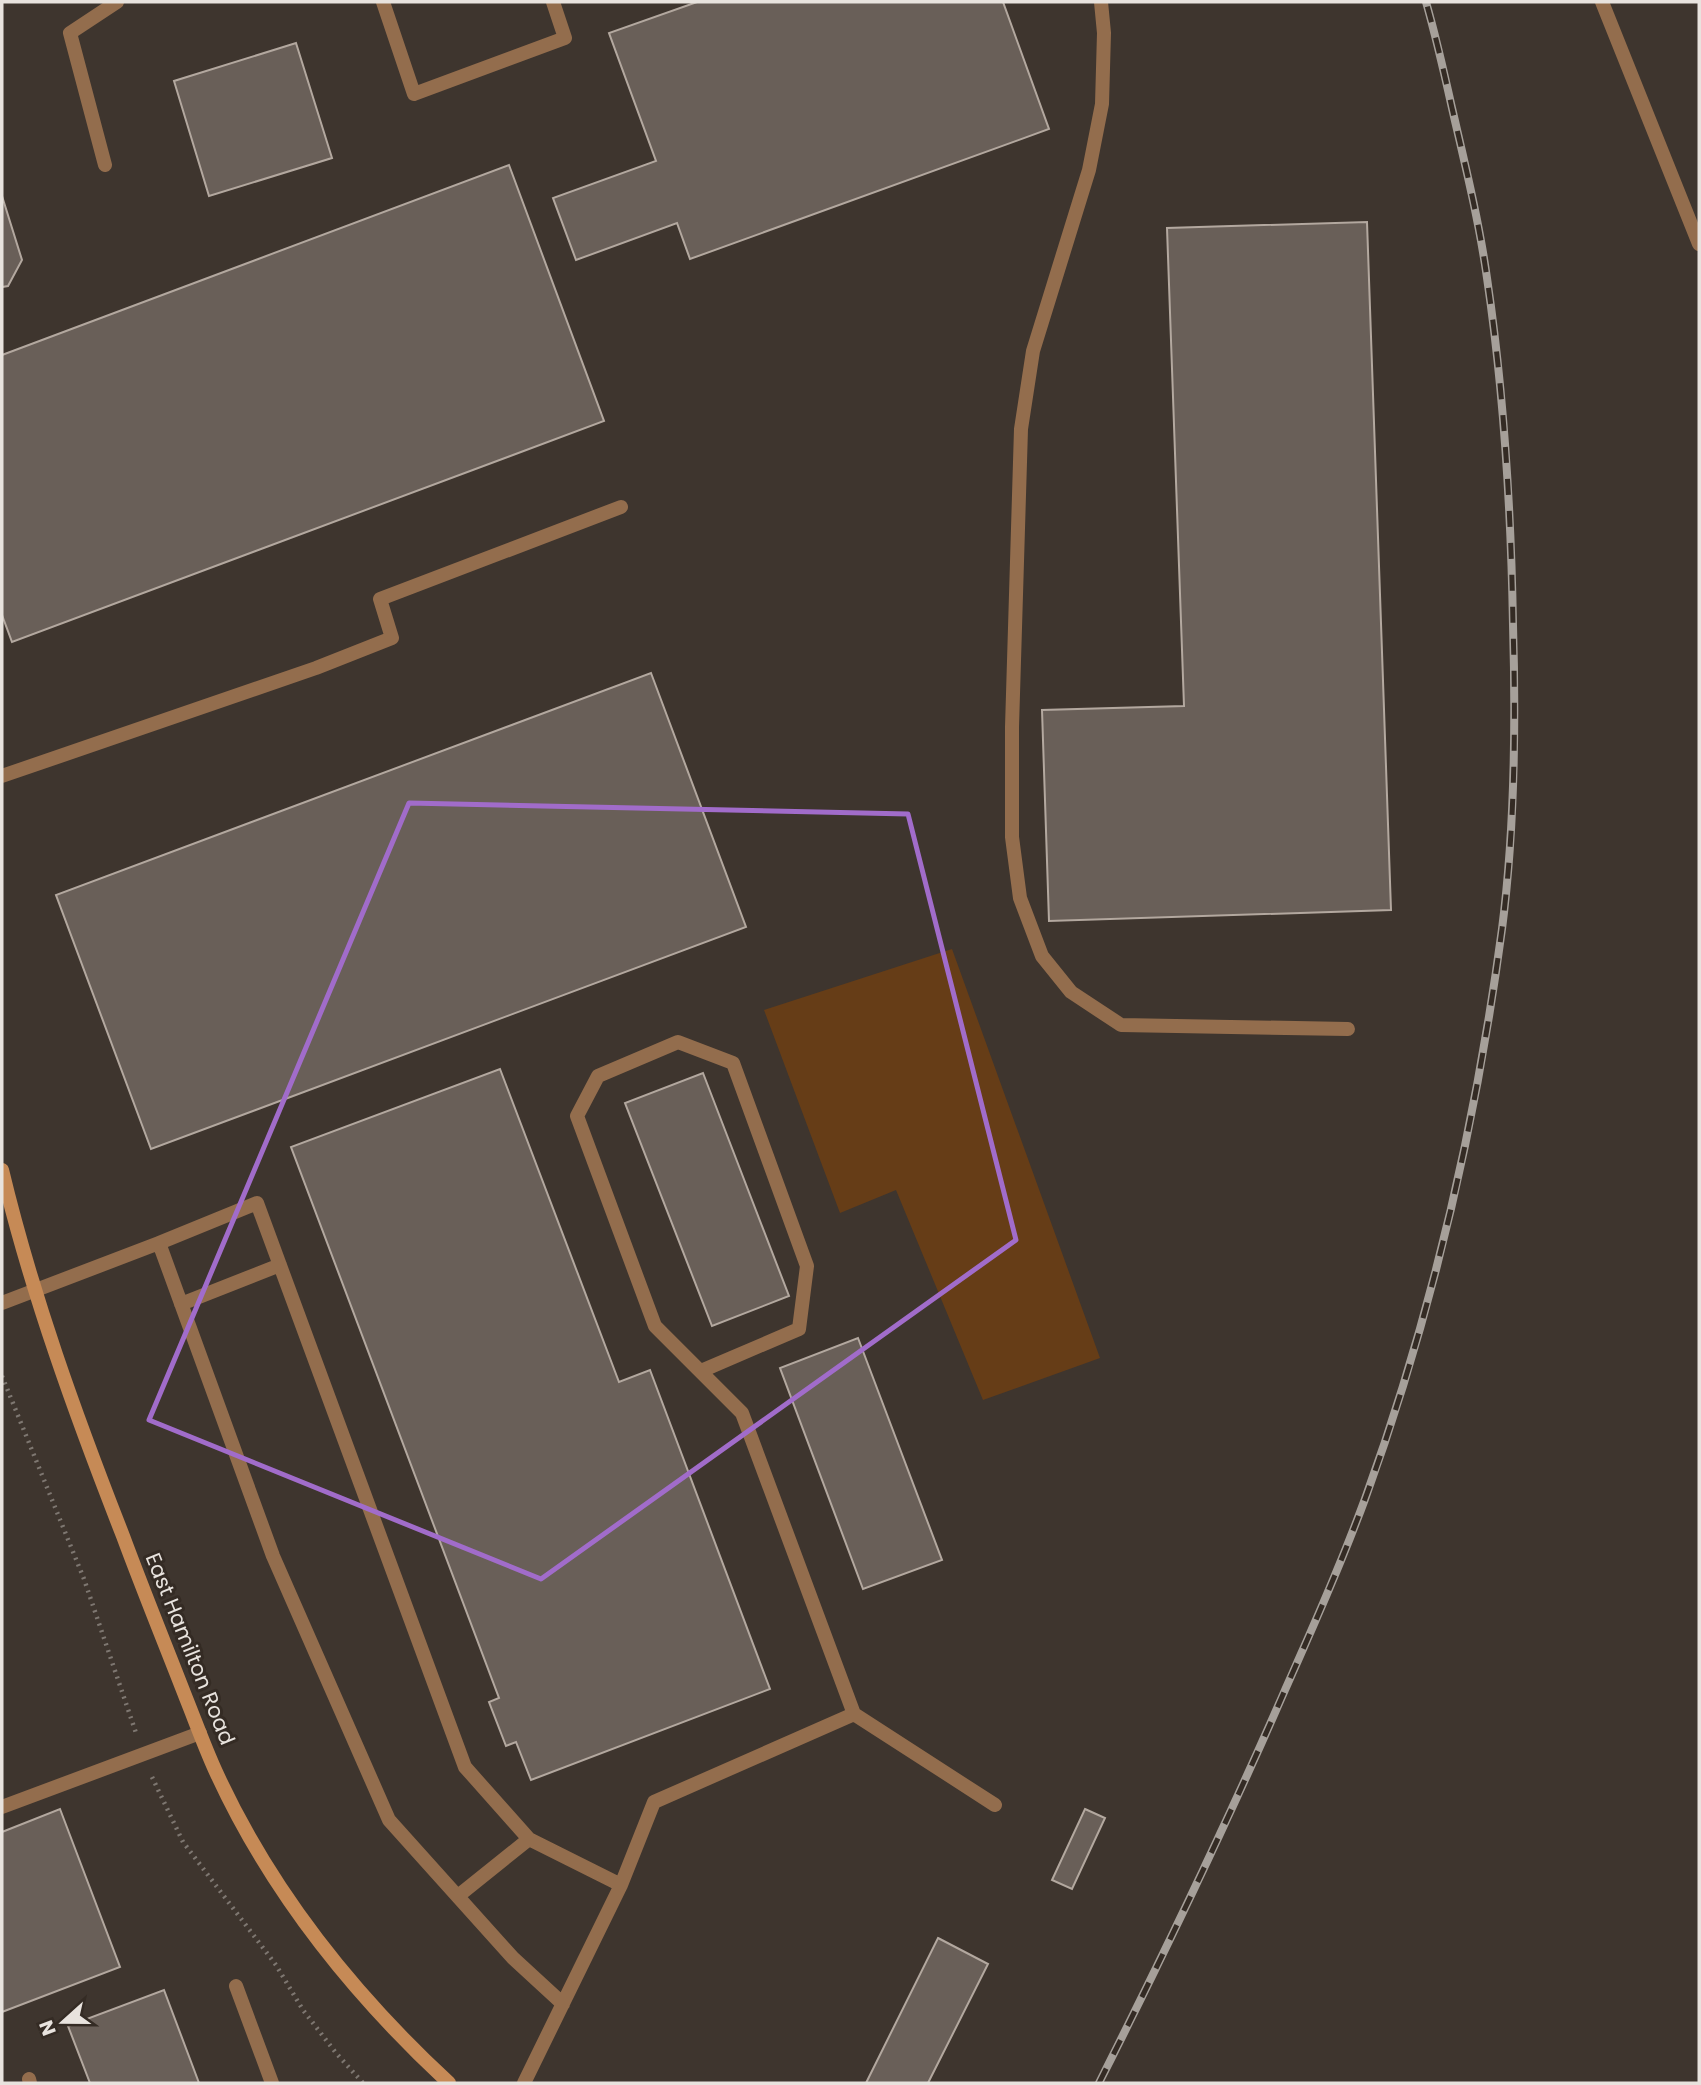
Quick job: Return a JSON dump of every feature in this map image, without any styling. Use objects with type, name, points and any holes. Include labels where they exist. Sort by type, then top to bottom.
[{"type":"main road","name":"East Hamilton Road","points":[[2,1170],[34,1290],[90,1451],[216,1772],[283,1891],[320,1942],[376,2010],[449,2083]]},
{"type":"street","points":[[104,165],[70,33],[117,2]]},
{"type":"street","points":[[383,2],[414,94],[565,38],[553,2]]},
{"type":"street","points":[[1101,2],[1104,33],[1102,104],[1088,170],[1033,351],[1021,429],[1012,727],[1012,837],[1020,898],[1042,956],[1071,992],[1121,1025],[1348,1029]]},
{"type":"street","points":[[1602,2],[1699,244]]},
{"type":"street","points":[[2,776],[316,668],[392,638],[380,600],[621,507]]},
{"type":"street","points":[[701,1371],[799,1329],[807,1266],[733,1063],[678,1042],[598,1076],[577,1116],[655,1326],[742,1413],[854,1714],[995,1805]]},
{"type":"street","points":[[2,1303],[257,1203],[465,1767],[529,1839],[621,1885]]},
{"type":"street","points":[[159,1243],[273,1556],[389,1819],[513,1958],[563,2004]]},
{"type":"street","points":[[181,1304],[280,1265]]},
{"type":"street","points":[[524,2083],[621,1885],[654,1802],[854,1714]]},
{"type":"street","points":[[2,1807],[200,1732]]},
{"type":"street","points":[[458,1896],[529,1839]]},
{"type":"street","points":[[236,1986],[272,2083]]},
{"type":"highlighted area","points":[[409,803],[908,814],[1016,1240],[541,1579],[149,1420]]},
{"type":"shaded area","points":[[952,949],[1100,1358],[983,1400],[896,1190],[840,1213],[764,1010]]},
{"type":"building","points":[[697,2],[1003,2],[1049,129],[690,259],[677,223],[576,260],[553,198],[656,161],[609,33]]},
{"type":"building","points":[[296,43],[332,158],[209,196],[174,81]]},
{"type":"building","points":[[509,165],[604,421],[12,642],[2,615],[2,355]]},
{"type":"building","points":[[2,196],[22,260],[8,286],[2,287]]},
{"type":"building","points":[[1367,222],[1391,910],[1049,921],[1042,710],[1184,706],[1167,228]]},
{"type":"building","points":[[651,673],[746,927],[151,1149],[56,895]]},
{"type":"building","points":[[500,1069],[619,1382],[650,1370],[770,1689],[531,1780],[516,1742],[506,1746],[489,1702],[499,1698],[291,1147]]},
{"type":"building","points":[[703,1073],[789,1296],[712,1326],[625,1103]]},
{"type":"building","points":[[858,1338],[942,1560],[863,1589],[780,1368]]},
{"type":"building","points":[[60,1809],[120,1967],[2,2012],[2,1832]]},
{"type":"building","points":[[1085,1809],[1105,1818],[1072,1889],[1052,1880]]},
{"type":"building","points":[[938,1938],[988,1964],[928,2083],[866,2083]]},
{"type":"building","points":[[164,1990],[199,2083],[90,2083],[68,2026]]},
{"type":"railway","points":[[1099,2083],[1241,1789],[1365,1499],[1389,1430],[1431,1289],[1465,1146],[1491,1002],[1510,853],[1513,777],[1512,581],[1506,451],[1493,321],[1480,235],[1426,2]]}]
